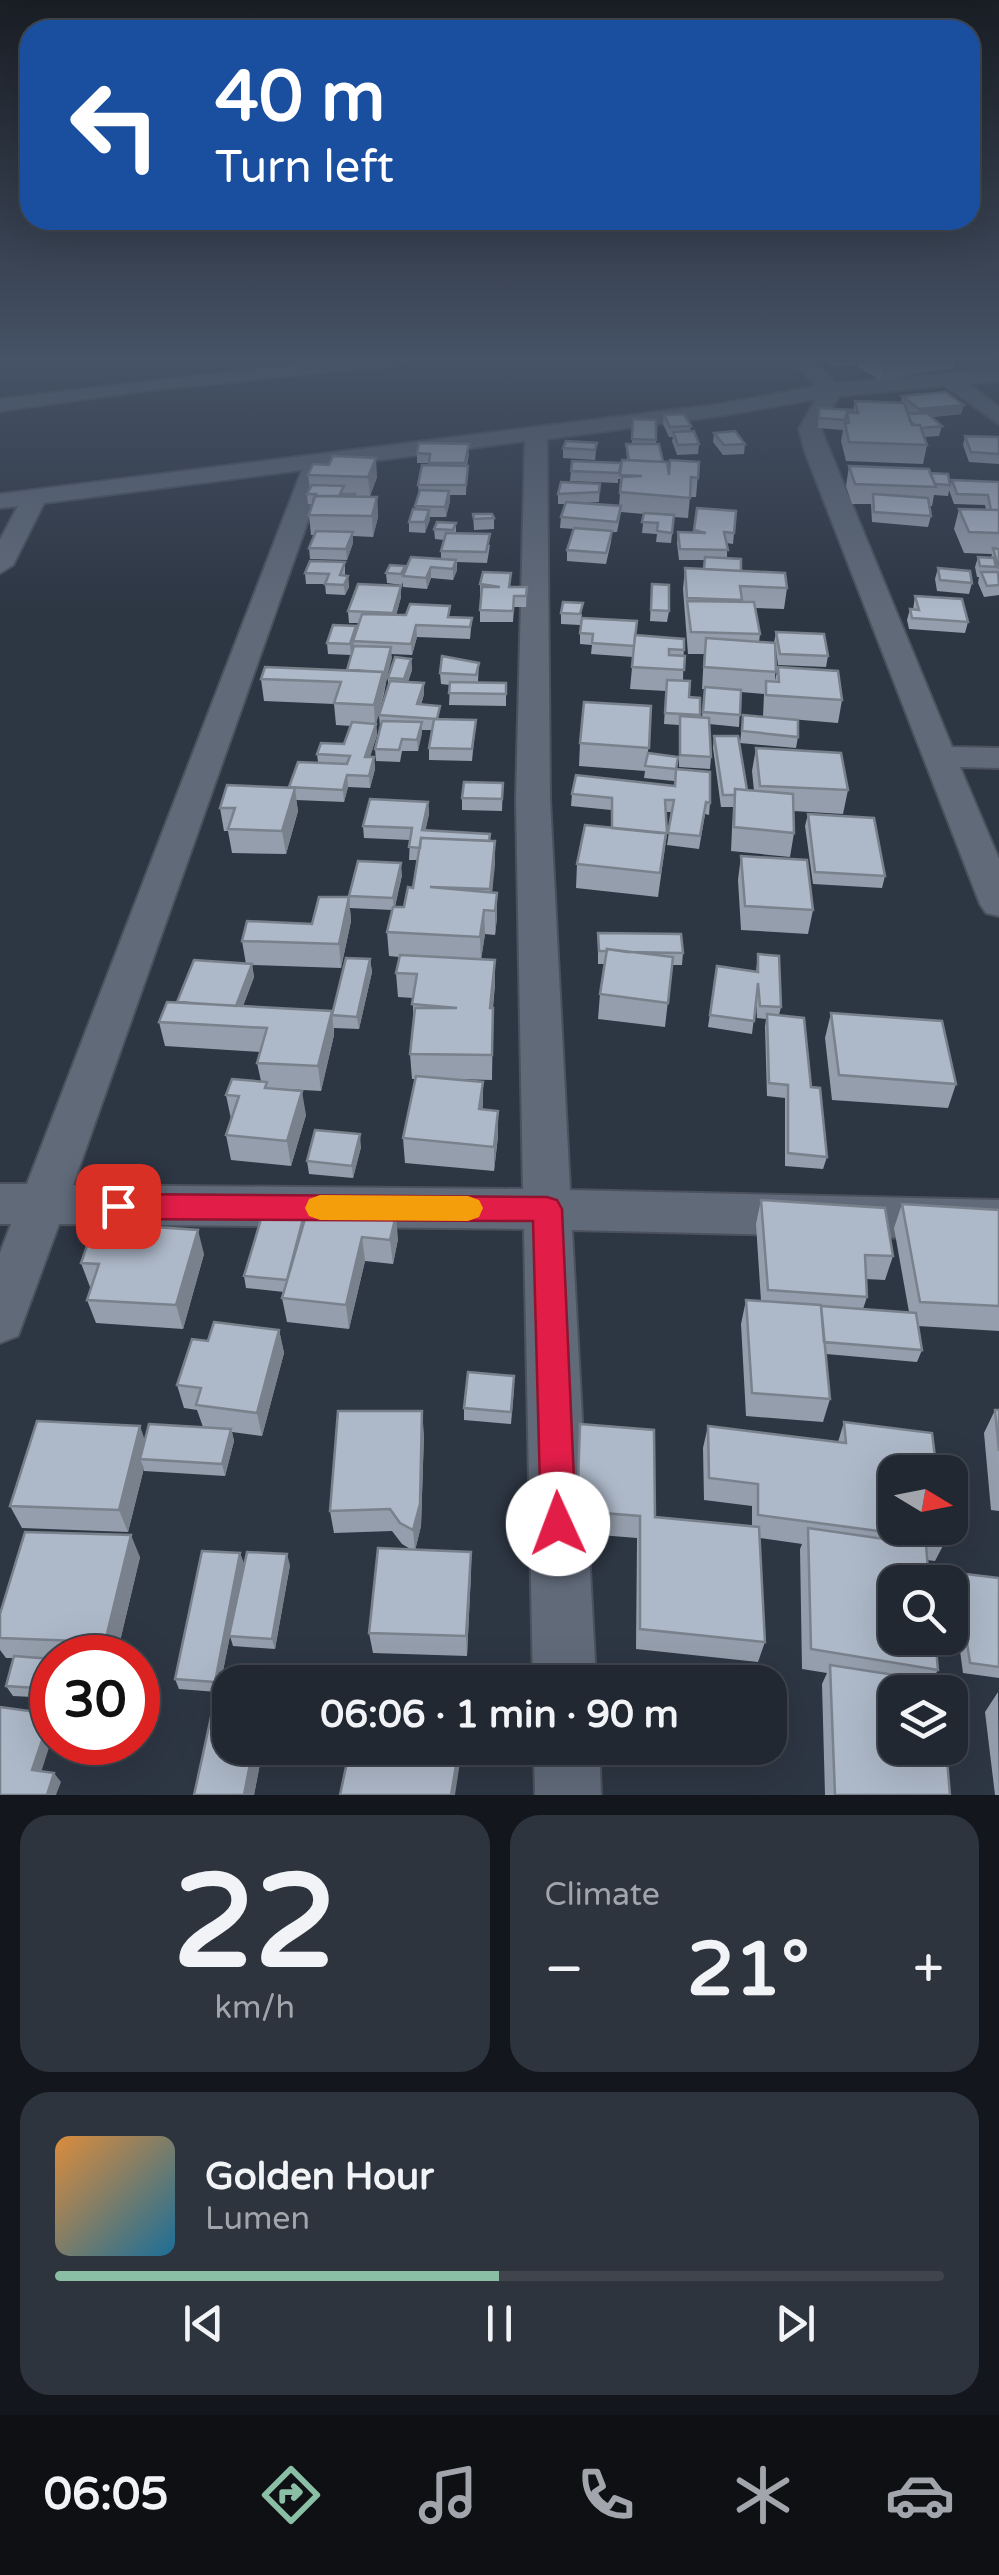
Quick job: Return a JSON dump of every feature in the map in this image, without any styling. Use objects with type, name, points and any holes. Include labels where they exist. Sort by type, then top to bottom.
[{"type":"street","points":[[0,501],[462,443]]},
{"type":"street","points":[[536,443],[533,799],[563,1665]]},
{"type":"street","points":[[816,443],[999,904]]},
{"type":"street","points":[[0,1320],[20,1205],[317,462]]},
{"type":"street","points":[[0,565],[36,495]]},
{"type":"street","points":[[942,757],[999,758]]},
{"type":"street","points":[[20,1205],[547,1209],[999,1220]]},
{"type":"street","points":[[567,1765],[568,1795]]},
{"type":"building","points":[[419,443],[469,444],[465,463],[429,463],[430,454],[417,453]]},
{"type":"building","points":[[565,443],[597,443],[595,450],[563,448]]},
{"type":"building","points":[[869,443],[926,443],[927,445]]},
{"type":"building","points":[[968,443],[999,443],[999,454],[971,452]]},
{"type":"building","points":[[626,444],[659,444],[663,462],[629,460]]},
{"type":"building","points":[[333,456],[376,458],[368,477],[308,475],[313,464],[329,465]]},
{"type":"building","points":[[622,460],[667,462],[669,475],[670,460],[699,462],[698,478],[691,477],[690,498],[620,492],[622,477],[642,476],[620,475]]},
{"type":"building","points":[[572,461],[621,463],[619,473],[571,471]]},
{"type":"building","points":[[422,465],[468,466],[466,485],[418,485]]},
{"type":"building","points":[[849,466],[929,469],[936,487],[855,484]]},
{"type":"building","points":[[930,473],[948,474],[950,485],[935,484]]},
{"type":"building","points":[[952,480],[999,482],[999,510],[991,510],[988,495],[957,494]]},
{"type":"building","points":[[561,482],[600,484],[599,492],[558,494]]},
{"type":"building","points":[[312,485],[344,486],[340,494],[355,494],[315,496],[307,494]]},
{"type":"building","points":[[420,490],[449,491],[445,507],[415,506]]},
{"type":"building","points":[[873,494],[928,498],[931,516],[874,512]]},
{"type":"building","points":[[315,496],[377,497],[372,516],[309,515]]},
{"type":"building","points":[[566,502],[621,506],[617,522],[561,517]]},
{"type":"building","points":[[697,508],[736,511],[734,533],[724,532],[728,550],[680,549],[678,532],[706,533],[694,530]]},
{"type":"building","points":[[413,509],[429,510],[425,522],[409,522]]},
{"type":"building","points":[[959,509],[999,510],[999,533],[969,532]]},
{"type":"building","points":[[644,513],[674,515],[672,533],[657,531],[658,523],[642,522]]},
{"type":"building","points":[[473,514],[492,514],[494,518],[474,519]]},
{"type":"building","points":[[437,522],[456,523],[453,530],[434,529]]},
{"type":"building","points":[[574,528],[612,531],[606,553],[567,550]]},
{"type":"building","points":[[316,531],[353,532],[346,549],[309,548]]},
{"type":"building","points":[[446,533],[490,534],[486,552],[441,551]]},
{"type":"building","points":[[411,557],[456,560],[453,569],[431,567],[426,578],[403,576]]},
{"type":"building","points":[[705,557],[741,559],[741,571],[704,569]]},
{"type":"building","points":[[978,557],[994,558],[996,567],[980,566]]},
{"type":"building","points":[[310,561],[345,562],[340,575],[348,576],[344,585],[325,584],[329,574],[305,573]]},
{"type":"building","points":[[390,565],[405,566],[401,574],[386,573]]},
{"type":"building","points":[[685,568],[785,573],[787,588],[740,586],[742,600],[687,598]]},
{"type":"building","points":[[938,568],[970,571],[972,583],[940,580]]},
{"type":"building","points":[[483,572],[511,573],[509,587],[527,587],[526,596],[514,596],[513,611],[480,610],[482,587],[500,587],[480,584]]},
{"type":"building","points":[[981,572],[998,572],[999,585],[987,586]]},
{"type":"building","points":[[358,584],[401,586],[393,613],[348,611]]},
{"type":"building","points":[[652,584],[669,585],[669,611],[651,610]]},
{"type":"building","points":[[915,596],[962,599],[968,622],[912,618],[910,609],[919,610]]},
{"type":"building","points":[[687,601],[754,602],[760,634],[691,632]]},
{"type":"building","points":[[563,602],[583,603],[580,614],[561,613]]},
{"type":"building","points":[[410,604],[450,606],[448,617],[472,618],[470,627],[416,625],[411,644],[353,641],[362,614],[406,615]]},
{"type":"building","points":[[582,618],[637,621],[634,646],[592,643],[593,634],[580,633]]},
{"type":"building","points":[[333,625],[356,626],[350,644],[327,643]]},
{"type":"building","points":[[776,632],[824,634],[828,656],[780,654]]},
{"type":"building","points":[[635,635],[684,639],[684,650],[669,649],[669,655],[685,656],[684,670],[632,667]]},
{"type":"building","points":[[706,638],[775,643],[776,672],[704,667]]},
{"type":"building","points":[[354,646],[391,647],[383,678],[383,672],[347,670]]},
{"type":"building","points":[[442,656],[479,663],[476,675],[440,673]]},
{"type":"building","points":[[395,657],[411,659],[404,679],[388,678]]},
{"type":"building","points":[[265,667],[383,672],[374,705],[334,703],[341,682],[261,679]]},
{"type":"building","points":[[778,667],[838,671],[842,700],[766,695],[766,681],[779,682]]},
{"type":"building","points":[[667,680],[690,681],[689,697],[700,698],[700,715],[665,713]]},
{"type":"building","points":[[390,681],[424,683],[417,704],[440,706],[437,719],[379,715]]},
{"type":"building","points":[[450,682],[506,683],[506,694],[449,693]]},
{"type":"building","points":[[705,687],[741,690],[740,715],[703,712]]},
{"type":"building","points":[[584,702],[651,706],[649,748],[580,743]]},
{"type":"building","points":[[743,715],[798,720],[798,737],[742,731]]},
{"type":"building","points":[[680,716],[709,718],[711,757],[680,755]]},
{"type":"building","points":[[434,719],[476,720],[472,749],[429,748]]},
{"type":"building","points":[[382,721],[422,722],[417,740],[402,739],[399,750],[375,749]]},
{"type":"building","points":[[352,722],[376,724],[365,757],[374,757],[369,776],[347,775],[343,790],[289,787],[298,762],[347,764],[350,756],[317,754],[321,743],[344,744]]},
{"type":"building","points":[[714,736],[738,736],[747,790],[735,789],[735,795],[723,795]]},
{"type":"building","points":[[756,748],[841,753],[848,790],[760,786]]},
{"type":"building","points":[[648,753],[678,757],[676,769],[645,766]]},
{"type":"building","points":[[676,769],[710,772],[710,803],[706,802],[700,836],[668,833],[674,800],[665,800],[667,833],[660,833],[612,828],[612,798],[572,794],[576,775],[675,786]]},
{"type":"building","points":[[464,782],[503,783],[502,799],[462,798]]},
{"type":"building","points":[[227,785],[295,788],[282,831],[228,829],[235,808],[220,808]]},
{"type":"building","points":[[735,789],[793,794],[794,833],[734,827]]},
{"type":"building","points":[[370,799],[428,802],[422,830],[490,834],[489,841],[421,838],[420,848],[409,847],[412,828],[363,826]]},
{"type":"building","points":[[808,814],[874,818],[885,876],[815,872]]},
{"type":"building","points":[[585,825],[666,833],[660,873],[577,864]]},
{"type":"building","points":[[421,838],[495,841],[490,889],[430,887],[497,893],[495,911],[484,910],[480,937],[387,932],[393,907],[404,907],[408,887],[413,888]]},
{"type":"building","points":[[741,856],[807,860],[813,910],[745,906]]},
{"type":"building","points":[[358,861],[401,863],[393,898],[349,896]]},
{"type":"building","points":[[319,897],[349,897],[339,944],[242,941],[247,921],[312,924]]},
{"type":"building","points":[[598,933],[681,934],[683,953],[599,951]]},
{"type":"building","points":[[607,949],[673,957],[668,1003],[600,994]]},
{"type":"building","points":[[758,954],[779,956],[781,1007],[760,1006],[758,983],[754,1021],[710,1015],[717,966],[758,972]]},
{"type":"building","points":[[400,955],[495,960],[490,1008],[492,1055],[410,1054],[415,1008],[457,1008],[412,1004],[417,974],[396,973]]},
{"type":"building","points":[[346,958],[370,959],[357,1017],[332,1015]]},
{"type":"building","points":[[194,960],[252,964],[236,1006],[177,1002]]},
{"type":"building","points":[[167,1002],[332,1011],[318,1066],[257,1063],[267,1028],[159,1022]]},
{"type":"building","points":[[831,1013],[942,1021],[956,1084],[839,1075]]},
{"type":"building","points":[[767,1014],[804,1018],[811,1087],[820,1088],[827,1157],[788,1153],[788,1085],[769,1083]]},
{"type":"building","points":[[416,1076],[483,1082],[479,1109],[498,1111],[494,1147],[403,1138]]},
{"type":"building","points":[[232,1079],[267,1082],[265,1088],[302,1091],[287,1141],[226,1135],[239,1096],[226,1095]]},
{"type":"building","points":[[315,1130],[360,1134],[352,1166],[307,1161]]},
{"type":"building","points":[[761,1200],[885,1208],[893,1256],[865,1255],[867,1297],[768,1290]]},
{"type":"building","points":[[902,1204],[999,1210],[999,1306],[920,1302]]},
{"type":"building","points":[[309,1205],[396,1215],[390,1240],[362,1237],[346,1305],[282,1298]]},
{"type":"building","points":[[262,1216],[303,1219],[287,1280],[244,1276]]},
{"type":"building","points":[[95,1223],[198,1230],[176,1305],[87,1300],[99,1264],[81,1263]]},
{"type":"building","points":[[746,1300],[821,1305],[830,1399],[752,1393]]},
{"type":"building","points":[[821,1306],[916,1313],[922,1350],[824,1342]]},
{"type":"building","points":[[214,1322],[279,1330],[257,1413],[196,1405],[201,1388],[177,1385],[192,1339],[208,1341]]},
{"type":"building","points":[[468,1372],[514,1376],[511,1412],[464,1408]]},
{"type":"building","points":[[995,1410],[999,1410],[999,1451]]},
{"type":"building","points":[[338,1411],[422,1411],[420,1504],[413,1530],[400,1523],[390,1509],[330,1511]]},
{"type":"building","points":[[37,1421],[140,1426],[119,1510],[10,1506]]},
{"type":"building","points":[[844,1422],[932,1433],[935,1455],[878,1455],[878,1531],[758,1515],[758,1484],[709,1478],[708,1426],[846,1443]]},
{"type":"building","points":[[149,1424],[231,1429],[222,1464],[140,1459]]},
{"type":"building","points":[[580,1424],[654,1430],[655,1517],[759,1527],[765,1642],[640,1629],[640,1516],[577,1511]]},
{"type":"building","points":[[808,1528],[878,1538],[878,1545],[926,1545],[928,1565],[878,1565],[878,1655],[937,1655],[938,1670],[811,1649]]},
{"type":"building","points":[[25,1532],[131,1535],[107,1635],[0,1638],[0,1614]]},
{"type":"building","points":[[378,1548],[471,1552],[466,1636],[369,1633]]},
{"type":"building","points":[[202,1551],[240,1553],[218,1665],[212,1665],[212,1682],[175,1679]]},
{"type":"building","points":[[247,1552],[287,1554],[272,1639],[229,1636]]},
{"type":"building","points":[[968,1574],[999,1578],[999,1667],[970,1663]]},
{"type":"building","points":[[14,1656],[30,1657],[30,1688],[6,1686]]},
{"type":"building","points":[[830,1665],[895,1675],[878,1675],[878,1765],[947,1765],[950,1795],[835,1795]]},
{"type":"building","points":[[0,1707],[30,1711],[30,1765],[34,1765],[32,1770],[54,1773],[47,1795],[0,1795]]},
{"type":"building","points":[[212,1712],[212,1765],[250,1765],[244,1795],[194,1795]]},
{"type":"building","points":[[346,1765],[456,1765],[451,1795],[340,1795]]},
{"type":"slow traffic","points":[[320,1208],[468,1208]]},
{"type":"route","points":[[118,1206],[547,1209],[558,1524]]}]
